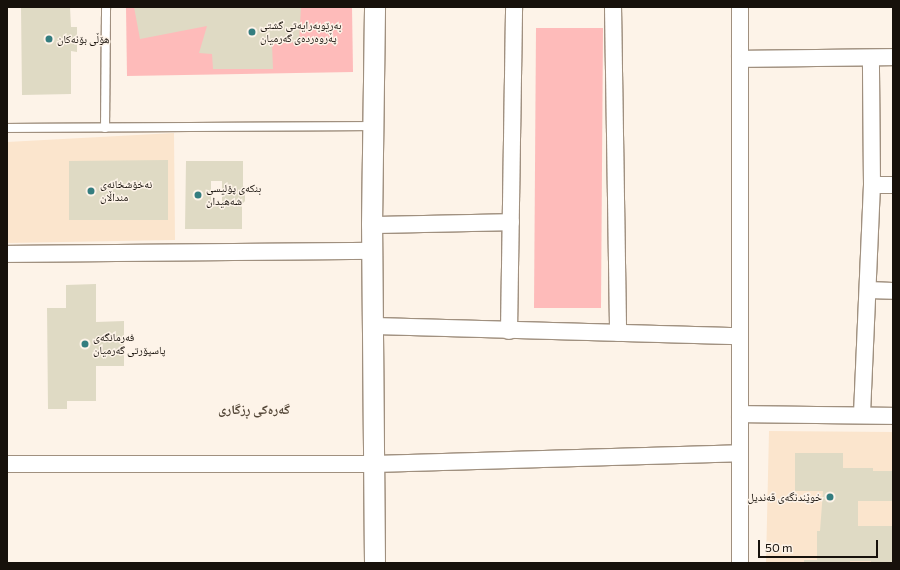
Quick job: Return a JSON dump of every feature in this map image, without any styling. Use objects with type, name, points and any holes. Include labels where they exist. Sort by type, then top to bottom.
[{"type":"street","points":[[375,7],[372,225],[375,563]]},
{"type":"street","points":[[509,331],[514,7]]},
{"type":"street","points":[[613,7],[618,333]]},
{"type":"street","points":[[740,7],[740,563]]},
{"type":"street","points":[[740,60],[893,57]]},
{"type":"street","points":[[862,414],[872,185],[871,58]]},
{"type":"street","points":[[872,185],[893,185]]},
{"type":"street","points":[[372,225],[511,222]]},
{"type":"street","points":[[7,254],[372,251]]},
{"type":"street","points":[[868,290],[893,291]]},
{"type":"street","points":[[374,326],[509,331],[740,336]]},
{"type":"street","points":[[740,414],[862,414],[893,416]]},
{"type":"street","points":[[7,464],[374,464],[740,453]]},
{"type":"lane","points":[[105,128],[106,7]]},
{"type":"lane","points":[[7,128],[374,126]]},
{"type":"shaded area","points":[[126,7],[352,7],[353,72],[127,76]]},
{"type":"shaded area","points":[[536,28],[603,28],[601,308],[534,308]]},
{"type":"shaded area","name":"نەخۆشخانەی منداڵان","points":[[174,133],[175,240],[7,243],[7,142]]},
{"type":"shaded area","name":"خوێندنگەی قەندیل","points":[[769,431],[893,432],[893,563],[766,563]]},
{"type":"building","name":"هۆڵی بۆنەکان","points":[[21,7],[70,7],[71,27],[77,27],[77,52],[71,51],[71,94],[22,95]]},
{"type":"building","name":"بەڕێوبەرایەتی گشتی پەروەردەی گەرمیان","points":[[134,7],[301,7],[299,42],[272,44],[273,69],[213,69],[212,54],[199,53],[207,26],[140,39]]},
{"type":"building","name":"نەخۆشخانەی منداڵان","points":[[168,160],[168,220],[69,220],[69,161]]},
{"type":"building","name":"بنکەی پۆلیسی شەهیدان","points":[[186,161],[243,161],[243,186],[245,189],[245,201],[242,204],[242,229],[185,229]],"holes":[[[211,181],[222,181],[222,206],[211,206]]]},
{"type":"building","name":"فەرمانگەی پاسپۆرتی گەرمیان","points":[[96,284],[96,322],[124,321],[124,366],[96,366],[96,401],[67,401],[67,409],[48,409],[47,308],[66,308],[66,285]]},
{"type":"building","points":[[795,453],[843,453],[843,468],[873,468],[873,471],[893,471],[893,501],[858,501],[858,526],[893,526],[893,563],[850,561],[850,563],[804,563],[804,560],[817,560],[817,531],[820,531],[823,491],[795,491]]},
{"type":"place","name":"بەڕێوبەرایەتی گشتی پەروەردەی گەرمیان","points":[[252,32]]},
{"type":"place","name":"هۆڵی بۆنەکان","points":[[49,39]]},
{"type":"place","name":"نەخۆشخانەی منداڵان","points":[[91,191]]},
{"type":"place","name":"بنکەی پۆلیسی شەهیدان","points":[[198,195]]},
{"type":"place","name":"فەرمانگەی پاسپۆرتی گەرمیان","points":[[85,344]]},
{"type":"place","name":"خوێندنگەی قەندیل","points":[[830,497]]},
{"type":"district","name":"گەرەکی ڕزگاری","points":[[254,409]]}]
